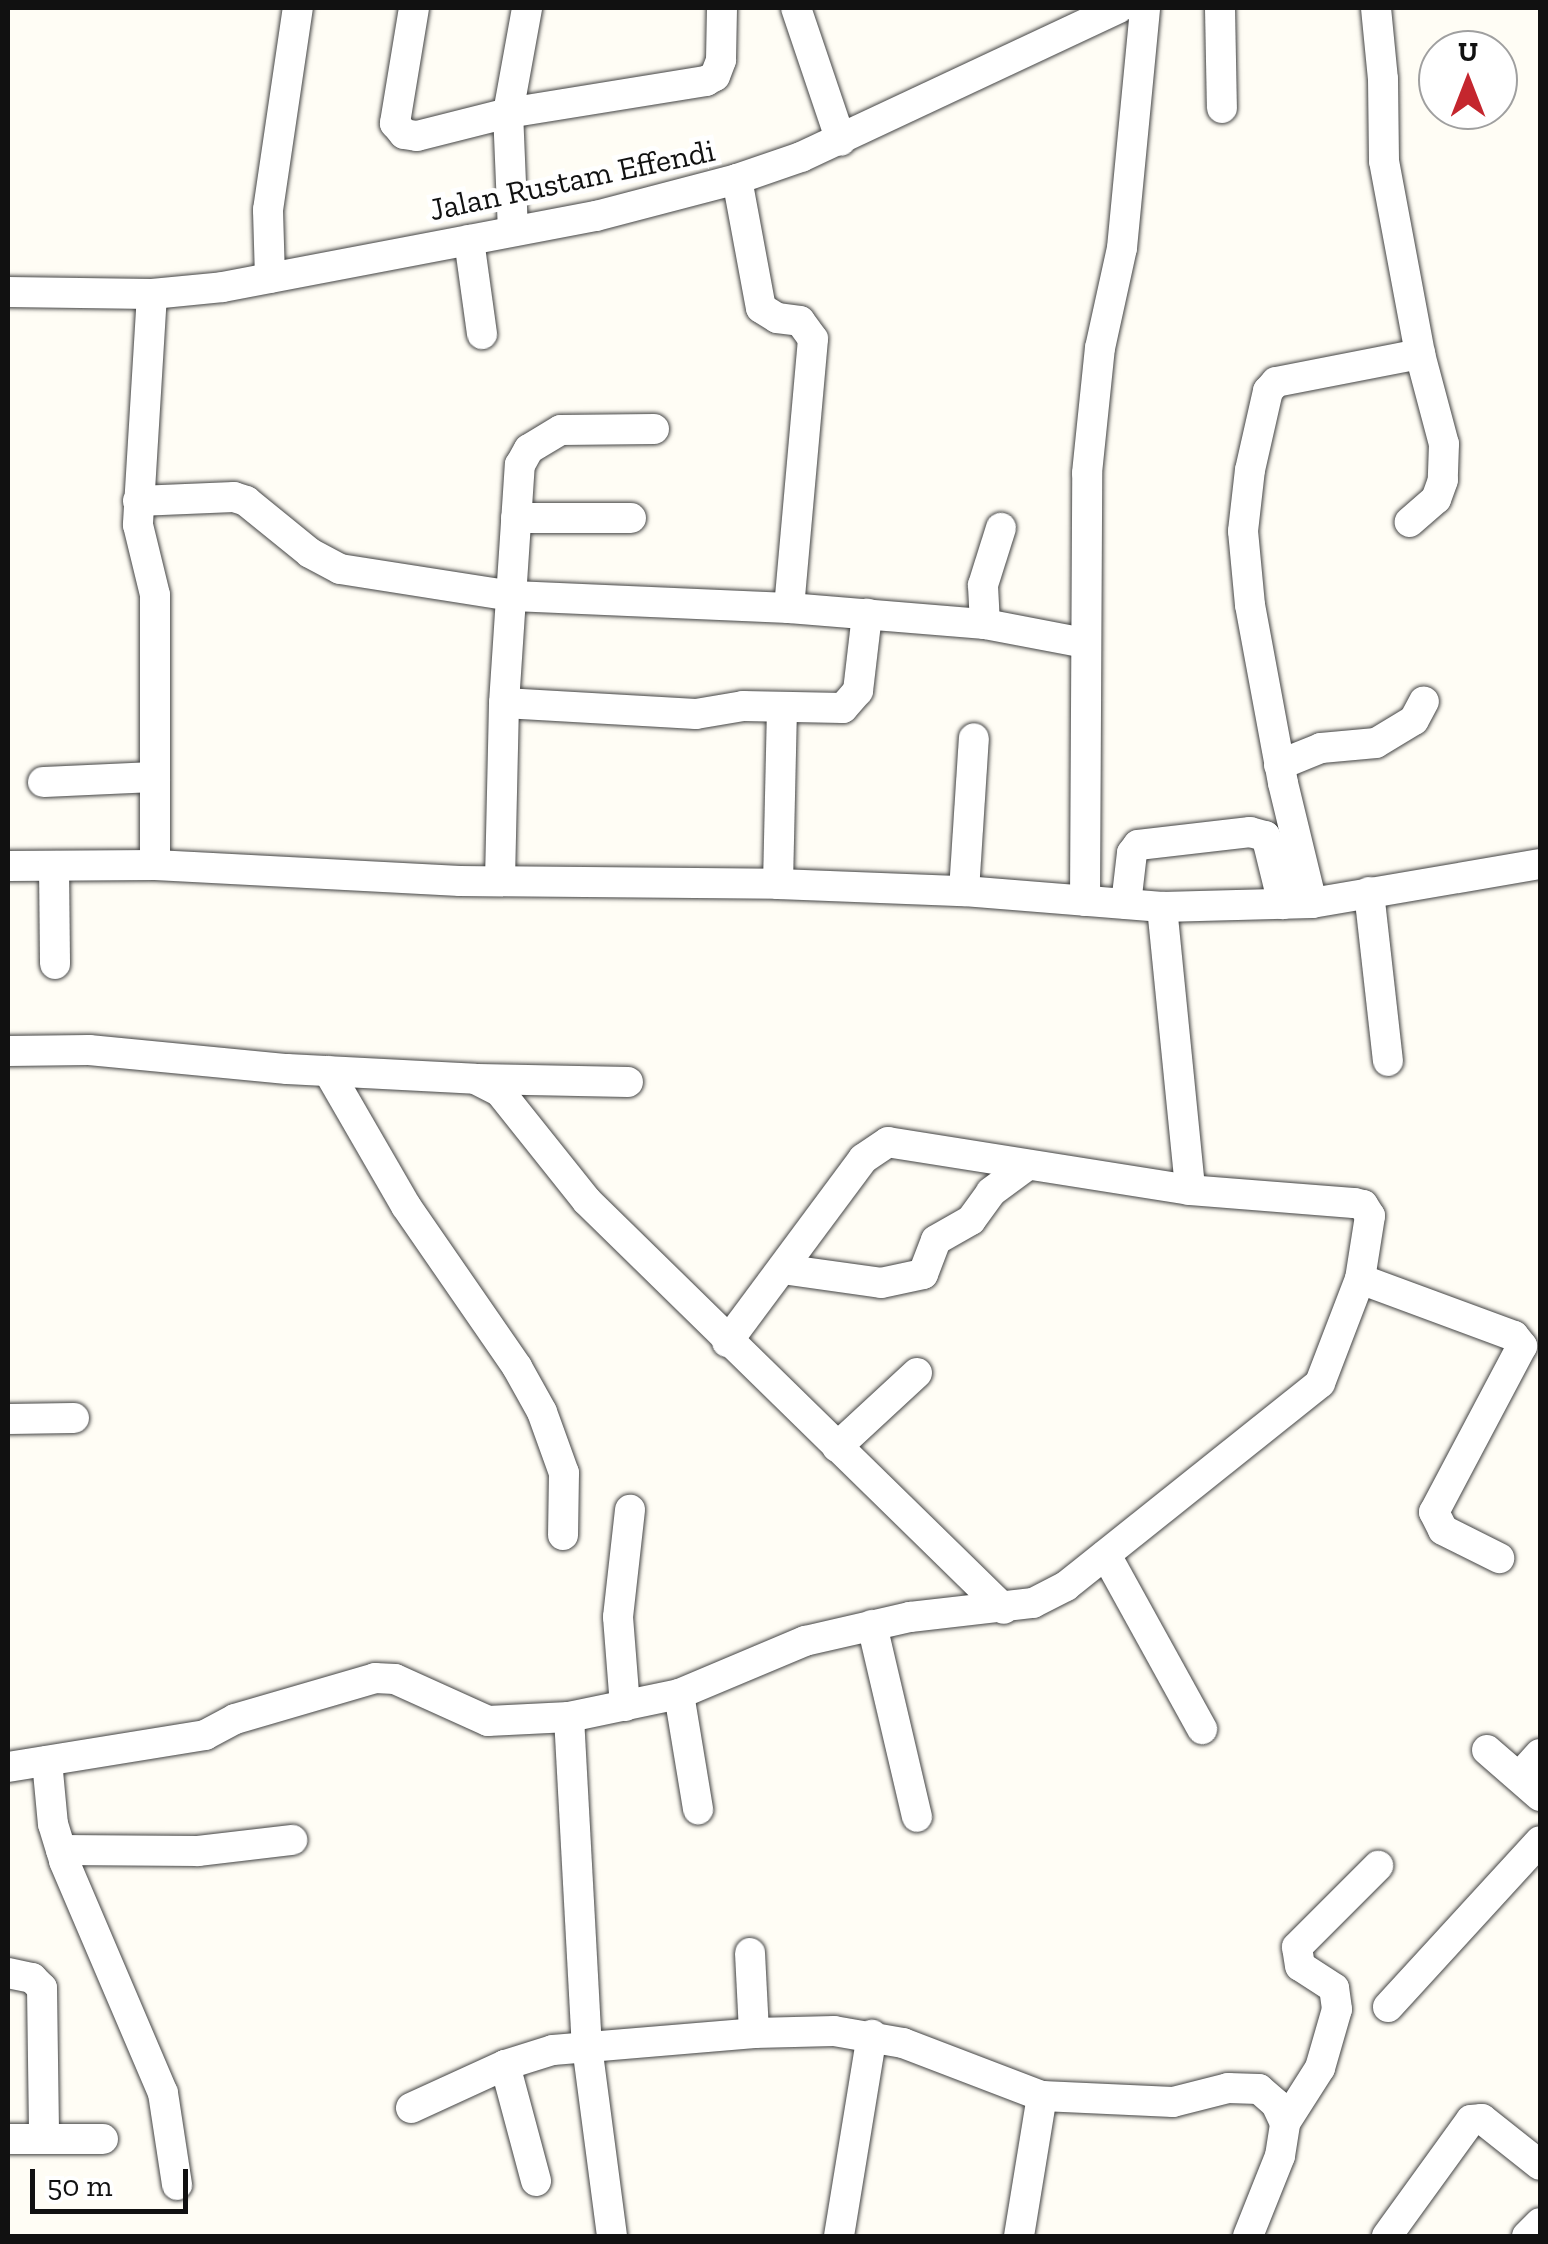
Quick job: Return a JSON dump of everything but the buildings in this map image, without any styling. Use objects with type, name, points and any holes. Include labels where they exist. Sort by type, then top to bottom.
[{"type":"street","points":[[270,278],[268,210],[298,8]]},
{"type":"street","points":[[414,8],[397,129],[417,136],[508,113],[706,81],[718,70],[722,8]]},
{"type":"street","points":[[513,231],[508,113],[526,8]]},
{"type":"street","points":[[796,8],[841,141]]},
{"type":"street","name":"Jalan Rustam Effendi","points":[[8,292],[152,294],[270,278],[596,216],[738,179],[841,141],[1118,8]]},
{"type":"street","points":[[1084,901],[1087,473],[1100,348],[1122,248],[1145,8]]},
{"type":"street","points":[[1220,8],[1222,108]]},
{"type":"street","points":[[1376,8],[1384,79],[1384,161],[1420,354],[1444,444],[1443,480],[1436,498],[1410,522]]},
{"type":"street","points":[[738,179],[761,308],[777,318],[800,321],[813,339],[789,608]]},
{"type":"street","points":[[469,240],[482,334]]},
{"type":"street","points":[[152,294],[138,502],[140,540],[155,595],[155,865]]},
{"type":"street","points":[[1298,903],[1279,765],[1250,605],[1243,531],[1250,470],[1268,392],[1282,380],[1420,354]]},
{"type":"street","points":[[500,880],[504,703],[520,465],[529,449],[544,436],[561,430],[654,429]]},
{"type":"street","points":[[138,502],[234,497],[246,501],[310,553],[340,569],[513,596],[868,614],[986,624],[1085,643]]},
{"type":"street","points":[[516,518],[631,518]]},
{"type":"street","points":[[986,624],[983,585],[1001,528]]},
{"type":"street","points":[[504,703],[696,714],[723,707],[830,710],[850,705],[858,691],[868,614]]},
{"type":"street","points":[[1279,765],[1321,748],[1376,743],[1414,720],[1424,701]]},
{"type":"street","points":[[778,884],[782,707]]},
{"type":"street","points":[[964,891],[974,738]]},
{"type":"street","points":[[43,782],[155,777]]},
{"type":"street","points":[[1126,904],[1132,853],[1138,845],[1250,832],[1265,836],[1298,903]]},
{"type":"street","points":[[8,866],[155,865],[500,880],[778,884],[964,891],[1162,907],[1298,903],[1540,864]]},
{"type":"street","points":[[54,866],[55,964]]},
{"type":"street","points":[[1369,892],[1388,1062]]},
{"type":"street","points":[[1162,907],[1190,1190]]},
{"type":"street","points":[[8,1052],[89,1050],[328,1071],[628,1082]]},
{"type":"street","points":[[328,1071],[406,1206],[517,1367],[542,1412],[564,1474],[563,1535]]},
{"type":"street","points":[[475,1078],[507,1098],[587,1202],[1004,1609]]},
{"type":"street","points":[[8,1767],[205,1735],[235,1719],[375,1678],[394,1680],[488,1721],[569,1717],[679,1694],[790,1647],[872,1625],[910,1616],[1004,1609],[1050,1595],[1310,1394],[1328,1372],[1360,1279],[1370,1216],[1364,1205],[1190,1190],[1025,1167],[900,1142],[878,1145],[727,1342]]},
{"type":"street","points":[[782,1269],[882,1283],[923,1274],[936,1240],[971,1220],[991,1192],[1025,1167]]},
{"type":"street","points":[[1360,1279],[1520,1340],[1522,1352],[1434,1512],[1443,1530],[1499,1558]]},
{"type":"street","points":[[836,1446],[917,1373]]},
{"type":"street","points":[[8,1419],[74,1418]]},
{"type":"street","points":[[625,1706],[618,1616],[630,1510]]},
{"type":"street","points":[[1106,1555],[1202,1729]]},
{"type":"street","points":[[872,1625],[917,1818]]},
{"type":"street","points":[[679,1694],[698,1809]]},
{"type":"street","points":[[569,1717],[587,2046],[612,2236]]},
{"type":"street","points":[[1487,1750],[1530,1786],[1540,1754]]},
{"type":"street","points":[[46,1761],[60,1850],[159,2079],[177,2186]]},
{"type":"street","points":[[60,1850],[198,1850],[292,1840]]},
{"type":"street","points":[[1388,2007],[1540,1841]]},
{"type":"street","points":[[1248,2236],[1280,2156],[1286,2123],[1320,2068],[1337,2009],[1334,1988],[1300,1966],[1297,1947],[1378,1866]]},
{"type":"street","points":[[750,1952],[754,2033]]},
{"type":"street","points":[[8,1974],[32,1978],[42,1988],[44,2139]]},
{"type":"street","points":[[411,2108],[505,2064],[554,2050],[754,2033],[872,2035],[936,2054],[1042,2096],[1173,2102],[1248,2087],[1266,2093],[1286,2123]]},
{"type":"street","points":[[839,2236],[872,2035]]},
{"type":"street","points":[[505,2064],[536,2181]]},
{"type":"street","points":[[1019,2236],[1042,2096]]},
{"type":"street","points":[[1387,2236],[1470,2120],[1482,2120],[1540,2165]]},
{"type":"street","points":[[8,2139],[103,2138]]},
{"type":"street","points":[[1527,2236],[1540,2224]]}]
